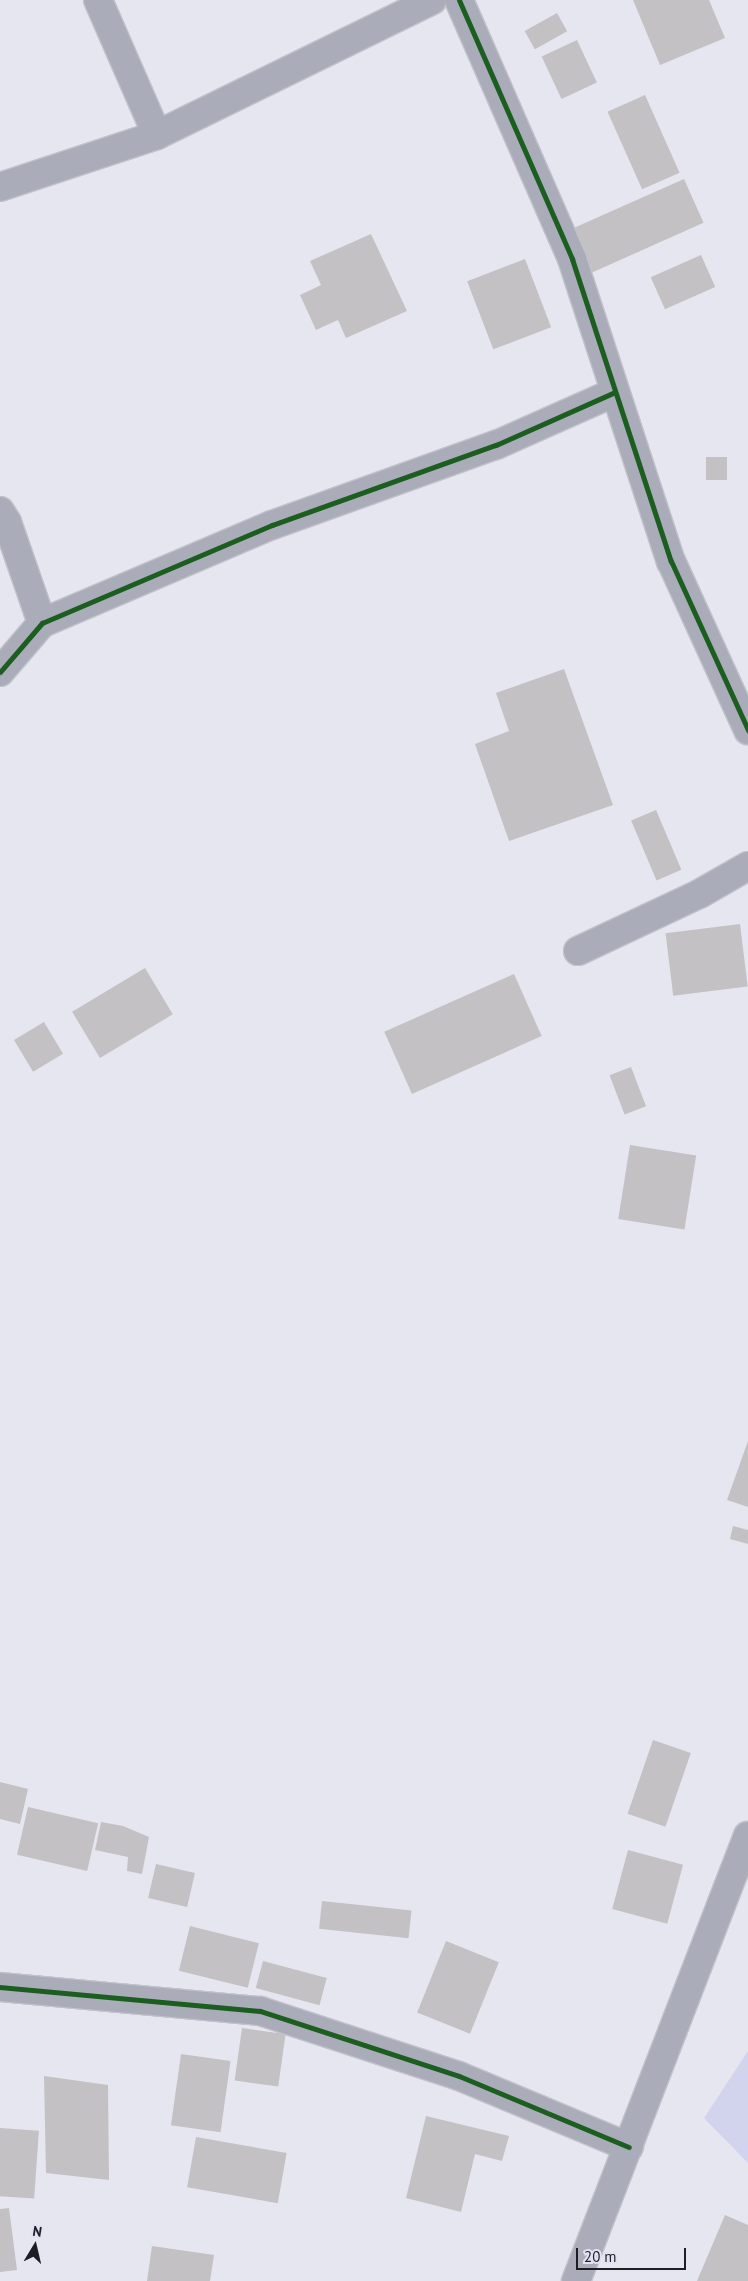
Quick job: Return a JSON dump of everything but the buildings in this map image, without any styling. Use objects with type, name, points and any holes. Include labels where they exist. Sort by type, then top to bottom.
[{"type":"street","points":[[98,0],[157,135]]},
{"type":"street","points":[[0,187],[157,135],[432,0]]},
{"type":"street","points":[[459,0],[572,259],[671,561],[748,730]]},
{"type":"street","points":[[0,672],[42,623],[272,525],[496,445],[616,392]]},
{"type":"street","points":[[0,512],[7,522],[42,623]]},
{"type":"street","points":[[578,951],[701,893],[748,866]]},
{"type":"street","points":[[576,2281],[630,2147],[748,1836]]},
{"type":"street","points":[[0,1987],[260,2011],[459,2076],[630,2147]]},
{"type":"shaded area","points":[[748,2051],[748,2163],[704,2118]]},
{"type":"cycle path","points":[[459,0],[572,259],[671,561],[748,730]]},
{"type":"cycle path","points":[[0,672],[42,623],[272,525],[496,445],[615,392]]},
{"type":"cycle path","points":[[0,1987],[260,2011],[459,2076],[629,2147]]}]
